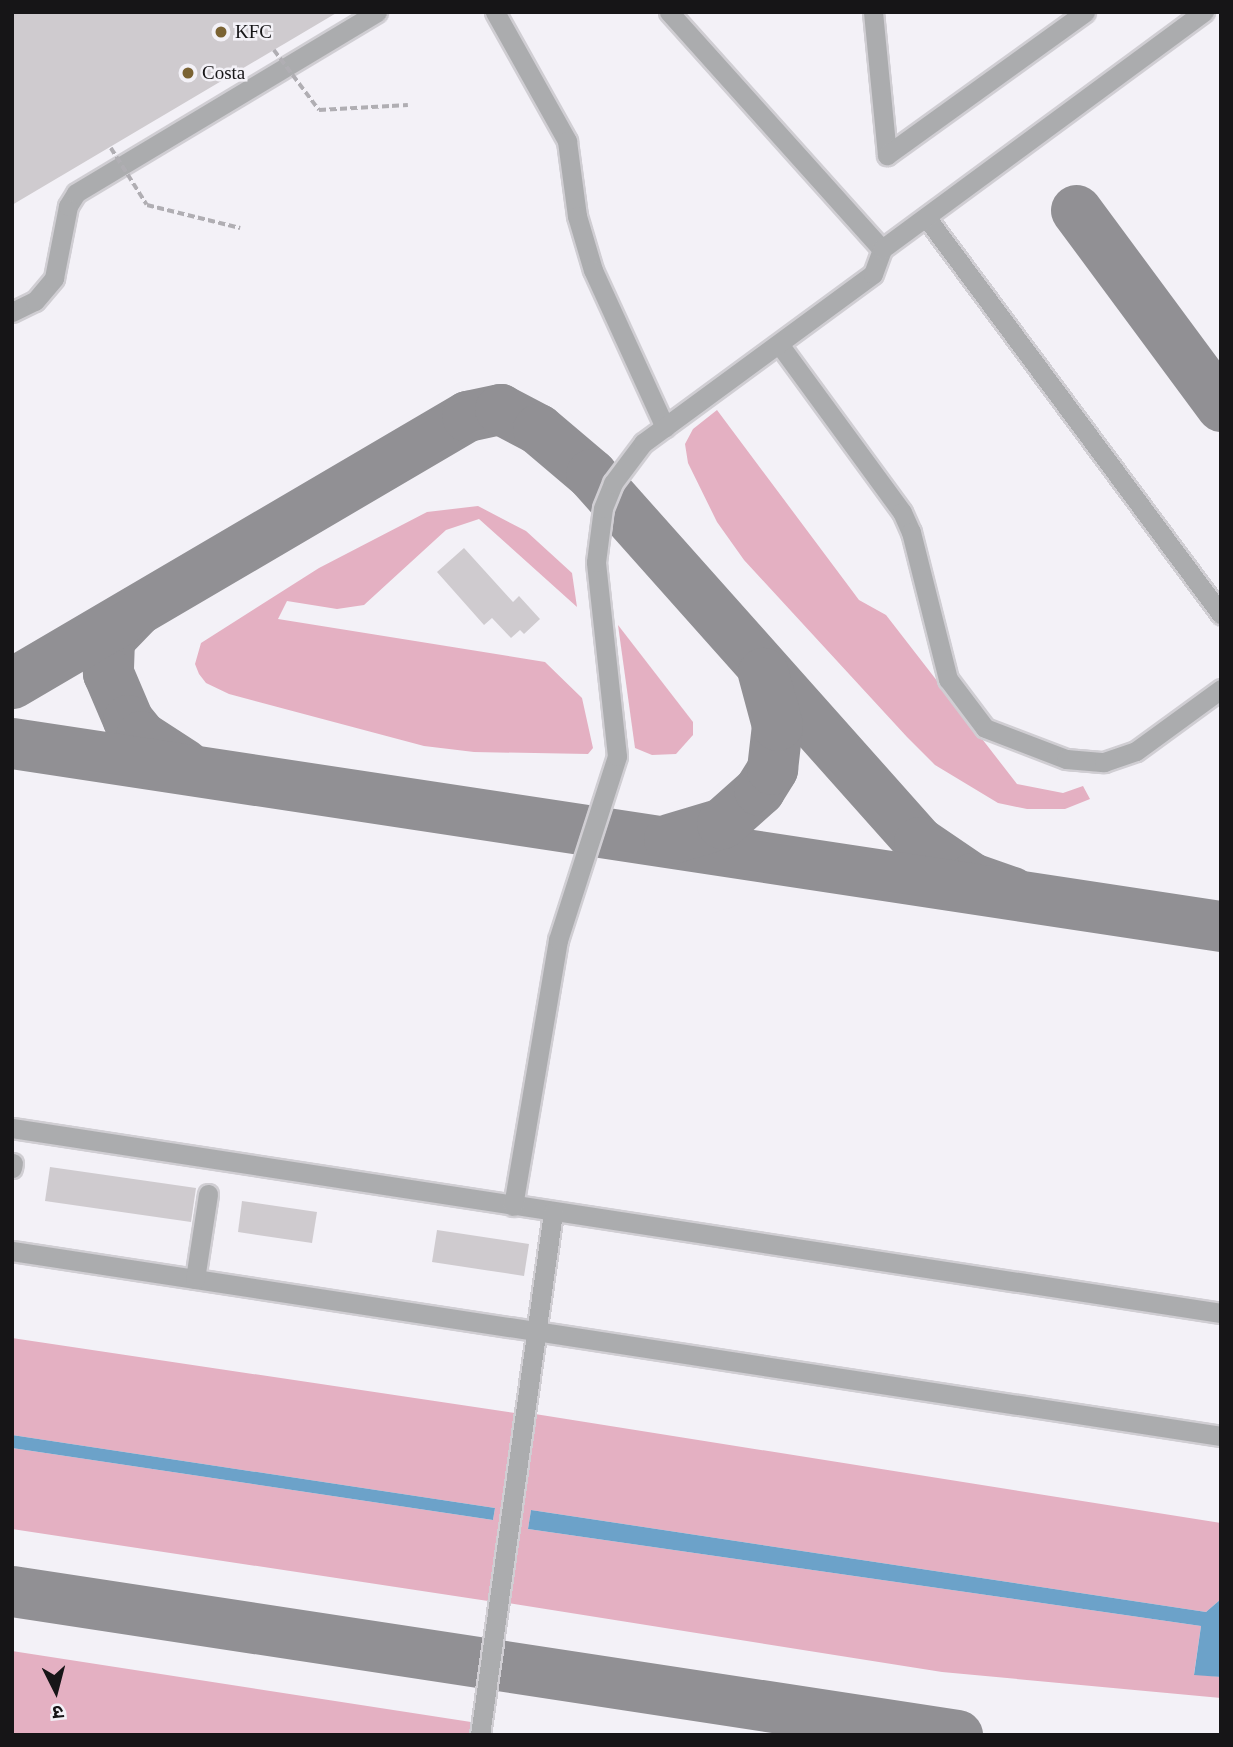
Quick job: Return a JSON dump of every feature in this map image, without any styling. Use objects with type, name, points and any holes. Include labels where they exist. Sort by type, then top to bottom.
[{"type":"lane","points":[[12,312],[35,301],[54,278],[68,206],[76,193],[377,12]]},
{"type":"lane","points":[[495,12],[567,141],[583,242],[666,427]]},
{"type":"lane","points":[[669,12],[882,249]]},
{"type":"lane","points":[[873,12],[887,155],[1085,12]]},
{"type":"lane","points":[[513,1206],[558,940],[617,756],[596,562],[603,508],[629,458],[666,427],[873,274],[882,249],[1204,12]]},
{"type":"lane","points":[[926,217],[1221,614]]},
{"type":"lane","points":[[779,344],[902,512],[948,679],[985,728],[1066,759],[1104,762],[1136,751],[1221,689]]},
{"type":"lane","points":[[12,1128],[1221,1313]]},
{"type":"lane","points":[[195,1279],[208,1194]]},
{"type":"lane","points":[[480,1735],[553,1212]]},
{"type":"lane","points":[[12,1251],[1221,1436]]},
{"type":"path","points":[[274,50],[319,110],[408,105]]},
{"type":"path","points":[[111,148],[147,205],[240,228]]},
{"type":"shaded area","points":[[717,410],[859,600],[886,615],[1017,784],[1063,793],[1083,786],[1090,799],[1065,809],[1027,809],[998,803],[935,765],[907,737],[744,560],[717,522],[688,463],[685,444],[693,429]]},
{"type":"shaded area","points":[[478,506],[526,531],[572,573],[577,607],[479,519],[446,530],[364,605],[337,609],[287,601],[278,619],[545,662],[582,698],[593,748],[588,754],[474,752],[424,746],[229,694],[206,683],[199,674],[195,664],[201,643],[319,568],[427,512]]},
{"type":"shaded area","points":[[618,625],[693,722],[693,735],[676,754],[652,755],[635,748]]},
{"type":"shaded area","points":[[12,1338],[515,1413],[488,1601],[12,1529],[12,1448],[493,1520],[495,1508],[12,1435]]},
{"type":"shaded area","points":[[535,1414],[1221,1523],[1221,1599],[1206,1612],[531,1510],[528,1529],[1201,1626],[1194,1674],[1221,1677],[1221,1698],[942,1672],[508,1603]]},
{"type":"shaded area","points":[[12,1651],[471,1722],[469,1735],[12,1735]]},
{"type":"water","points":[[12,1435],[495,1508],[493,1520],[12,1448]]},
{"type":"water","points":[[531,1510],[1206,1612],[1221,1599],[1221,1677],[1194,1675],[1201,1626],[528,1529]]},
{"type":"building","points":[[12,12],[338,12],[12,205]]},
{"type":"building","points":[[464,548],[513,602],[519,596],[540,619],[524,634],[520,630],[511,638],[492,618],[484,625],[437,572]]},
{"type":"building","points":[[50,1167],[196,1188],[191,1222],[45,1201]]},
{"type":"building","points":[[242,1201],[317,1212],[312,1243],[238,1232]]},
{"type":"building","points":[[437,1230],[529,1244],[524,1276],[432,1262]]},
{"type":"taxiway","points":[[1076,210],[1221,406]]},
{"type":"taxiway","points":[[12,683],[467,416],[500,409],[538,429],[591,474],[919,842],[972,878],[1012,892]]},
{"type":"taxiway","points":[[136,611],[109,639],[108,673],[128,720],[141,736],[184,764]]},
{"type":"taxiway","points":[[669,839],[722,823],[759,790],[772,769],[777,725],[763,673]]},
{"type":"taxiway","points":[[12,743],[1221,926]]},
{"type":"taxiway","points":[[12,1591],[957,1735]]},
{"type":"place","name":"KFC","points":[[221,32]]},
{"type":"place","name":"Costa","points":[[188,73]]}]
